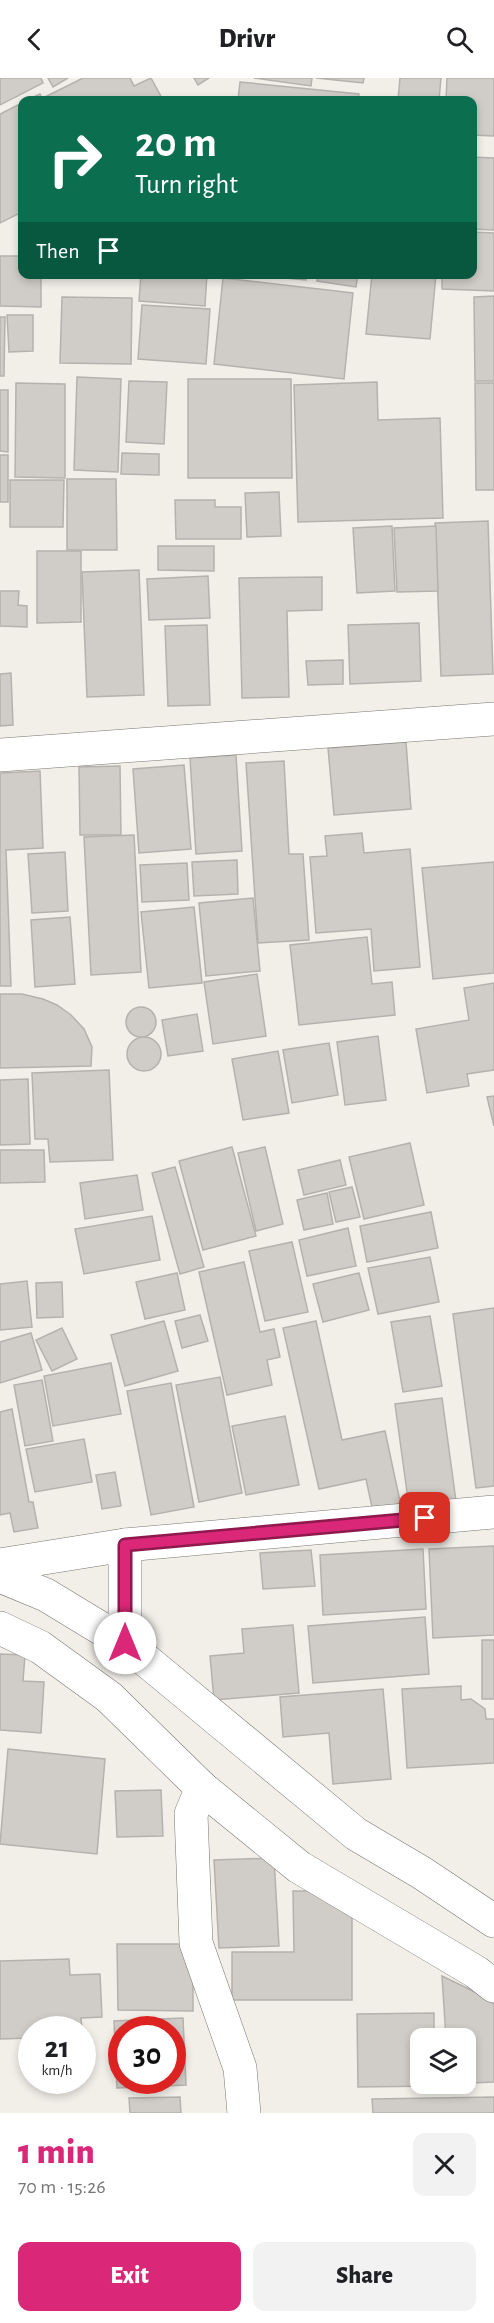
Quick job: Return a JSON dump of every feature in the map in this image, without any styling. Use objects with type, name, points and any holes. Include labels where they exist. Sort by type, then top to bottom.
[{"type":"street","points":[[0,755],[494,719]]},
{"type":"street","points":[[0,1565],[125,1545],[494,1512]]},
{"type":"street","points":[[125,1545],[125,1643]]},
{"type":"street","points":[[0,1576],[46,1595],[125,1643],[356,1834],[422,1873],[494,1921]]},
{"type":"street","points":[[0,1628],[40,1647],[109,1697],[202,1788],[299,1867],[476,1972],[494,1986]]},
{"type":"street","points":[[202,1788],[191,1814],[196,1943],[240,2068],[244,2113]]},
{"type":"building","points":[[0,78],[41,78],[43,83],[0,105]]},
{"type":"building","points":[[48,78],[68,78],[53,87]]},
{"type":"building","points":[[83,78],[130,78],[134,86],[151,78],[161,96],[47,96]]},
{"type":"building","points":[[194,78],[209,78],[198,85]]},
{"type":"building","points":[[254,78],[312,78],[311,86]]},
{"type":"building","points":[[316,78],[364,78],[363,83]]},
{"type":"building","points":[[400,78],[441,78],[439,96],[398,96]]},
{"type":"building","points":[[447,78],[494,78],[494,136],[477,135],[477,96],[446,96]]},
{"type":"building","points":[[240,82],[359,94],[359,96],[238,96]]},
{"type":"building","points":[[18,105],[18,214],[0,223],[0,114]]},
{"type":"building","points":[[477,157],[494,158],[494,230],[477,229]]},
{"type":"building","points":[[477,232],[494,233],[494,291],[442,289],[442,279],[477,279]]},
{"type":"building","points":[[0,256],[18,256],[18,279],[41,279],[41,307],[0,306]]},
{"type":"building","points":[[141,279],[207,279],[205,306],[139,301]]},
{"type":"building","points":[[223,279],[353,293],[344,379],[214,364]]},
{"type":"building","points":[[317,279],[357,279],[356,287],[317,281]]},
{"type":"building","points":[[372,279],[436,279],[430,339],[366,334]]},
{"type":"building","points":[[494,296],[494,381],[475,381],[474,297]]},
{"type":"building","points":[[62,297],[132,298],[131,364],[60,363]]},
{"type":"building","points":[[142,305],[210,309],[206,364],[138,359]]},
{"type":"building","points":[[7,315],[33,315],[33,351],[9,352]]},
{"type":"building","points":[[0,317],[5,317],[4,376],[0,376]]},
{"type":"building","points":[[77,377],[121,379],[118,472],[74,470]]},
{"type":"building","points":[[188,379],[291,379],[292,478],[188,478]]},
{"type":"building","points":[[129,381],[167,382],[164,444],[126,442]]},
{"type":"building","points":[[377,382],[378,420],[440,418],[443,518],[298,522],[294,385]]},
{"type":"building","points":[[16,383],[65,384],[65,478],[15,477]]},
{"type":"building","points":[[475,383],[494,383],[494,490],[476,490]]},
{"type":"building","points":[[0,390],[8,390],[8,452],[0,451]]},
{"type":"building","points":[[122,453],[159,454],[159,475],[121,474]]},
{"type":"building","points":[[0,455],[8,455],[8,502],[0,502]]},
{"type":"building","points":[[67,479],[116,479],[117,550],[67,550]]},
{"type":"building","points":[[10,480],[64,480],[63,527],[10,527]]},
{"type":"building","points":[[279,492],[281,536],[247,537],[245,493]]},
{"type":"building","points":[[175,500],[215,500],[215,507],[241,507],[241,539],[176,539]]},
{"type":"building","points":[[488,521],[493,674],[441,676],[435,523]]},
{"type":"building","points":[[392,526],[395,591],[357,593],[353,528]]},
{"type":"building","points":[[436,526],[438,591],[397,592],[394,528]]},
{"type":"building","points":[[158,546],[214,546],[214,571],[158,570]]},
{"type":"building","points":[[37,551],[81,551],[81,622],[37,623]]},
{"type":"building","points":[[139,570],[144,695],[87,697],[82,572]]},
{"type":"building","points":[[208,576],[210,618],[149,620],[147,579]]},
{"type":"building","points":[[322,577],[322,610],[287,611],[289,697],[242,698],[239,578]]},
{"type":"building","points":[[0,591],[19,591],[18,605],[27,606],[27,627],[0,626]]},
{"type":"building","points":[[419,623],[421,681],[350,684],[348,625]]},
{"type":"building","points":[[207,625],[210,705],[168,706],[165,626]]},
{"type":"building","points":[[343,660],[343,684],[308,685],[306,661]]},
{"type":"building","points":[[11,673],[13,725],[0,726],[0,674]]},
{"type":"building","points":[[406,742],[411,809],[334,815],[328,748]]},
{"type":"building","points":[[236,755],[242,851],[196,854],[190,758]]},
{"type":"building","points":[[284,761],[289,854],[303,854],[309,940],[258,943],[246,763]]},
{"type":"building","points":[[184,765],[191,849],[139,853],[133,769]]},
{"type":"building","points":[[120,766],[121,835],[80,835],[79,767]]},
{"type":"building","points":[[40,771],[43,848],[6,850],[11,986],[0,986],[0,773]]},
{"type":"building","points":[[362,833],[364,853],[410,849],[420,967],[374,971],[371,929],[316,933],[310,857],[327,856],[325,836]]},
{"type":"building","points":[[134,835],[141,972],[91,975],[84,837]]},
{"type":"building","points":[[65,852],[68,911],[32,913],[28,854]]},
{"type":"building","points":[[237,860],[238,894],[194,896],[192,862]]},
{"type":"building","points":[[494,862],[494,973],[433,979],[422,868]]},
{"type":"building","points":[[187,863],[189,900],[142,902],[140,865]]},
{"type":"building","points":[[253,898],[260,971],[206,976],[199,903]]},
{"type":"building","points":[[194,907],[202,983],[149,988],[141,912]]},
{"type":"building","points":[[70,917],[75,984],[35,987],[31,920]]},
{"type":"building","points":[[367,937],[372,984],[392,982],[395,1015],[299,1025],[290,945]]},
{"type":"building","points":[[257,974],[266,1036],[213,1044],[204,982]]},
{"type":"building","points":[[494,983],[494,1070],[467,1074],[469,1086],[427,1093],[416,1029],[469,1020],[464,988]]},
{"type":"building","points":[[0,994],[22,994],[43,999],[71,1015],[84,1029],[92,1047],[91,1066],[0,1068]]},
{"type":"building","points":[[141,1007],[151,1012],[156,1022],[151,1032],[141,1037],[131,1032],[126,1022],[131,1012]]},
{"type":"building","points":[[197,1014],[203,1051],[168,1056],[162,1020]]},
{"type":"building","points":[[378,1036],[386,1100],[345,1105],[337,1042]]},
{"type":"building","points":[[144,1037],[156,1042],[161,1054],[156,1066],[144,1071],[132,1066],[127,1054],[132,1042]]},
{"type":"building","points":[[329,1043],[338,1095],[292,1103],[283,1050]]},
{"type":"building","points":[[278,1051],[289,1113],[243,1120],[232,1059]]},
{"type":"building","points":[[109,1070],[113,1160],[50,1162],[48,1139],[35,1139],[32,1073]]},
{"type":"building","points":[[28,1079],[30,1144],[0,1145],[0,1080]]},
{"type":"building","points":[[494,1096],[494,1126],[487,1097]]},
{"type":"building","points":[[410,1143],[424,1205],[364,1219],[349,1157]]},
{"type":"building","points":[[232,1147],[256,1236],[203,1250],[179,1161]]},
{"type":"building","points":[[265,1147],[283,1224],[256,1231],[238,1153]]},
{"type":"building","points":[[0,1150],[44,1150],[45,1182],[0,1183]]},
{"type":"building","points":[[340,1160],[346,1185],[304,1195],[298,1170]]},
{"type":"building","points":[[175,1167],[204,1267],[180,1274],[152,1173]]},
{"type":"building","points":[[137,1175],[143,1210],[85,1219],[80,1183]]},
{"type":"building","points":[[352,1187],[360,1217],[336,1222],[329,1192]]},
{"type":"building","points":[[327,1193],[333,1224],[304,1230],[297,1200]]},
{"type":"building","points":[[431,1212],[438,1248],[367,1262],[360,1226]]},
{"type":"building","points":[[152,1216],[160,1260],[84,1274],[75,1229]]},
{"type":"building","points":[[348,1228],[356,1266],[307,1276],[299,1240]]},
{"type":"building","points":[[292,1242],[308,1312],[265,1321],[249,1251]]},
{"type":"building","points":[[430,1257],[439,1302],[378,1314],[368,1268]]},
{"type":"building","points":[[244,1262],[260,1332],[274,1329],[280,1357],[267,1360],[272,1385],[227,1395],[199,1272]]},
{"type":"building","points":[[177,1273],[185,1310],[145,1319],[136,1282]]},
{"type":"building","points":[[359,1273],[369,1310],[323,1322],[313,1284]]},
{"type":"building","points":[[27,1281],[32,1327],[0,1330],[0,1284]]},
{"type":"building","points":[[62,1282],[63,1317],[37,1318],[36,1283]]},
{"type":"building","points":[[494,1308],[494,1486],[476,1488],[453,1314]]},
{"type":"building","points":[[200,1315],[208,1341],[182,1348],[175,1321]]},
{"type":"building","points":[[430,1316],[442,1386],[403,1392],[391,1322]]},
{"type":"building","points":[[164,1321],[178,1371],[125,1386],[111,1335]]},
{"type":"building","points":[[316,1321],[342,1440],[385,1431],[401,1506],[373,1512],[366,1479],[319,1489],[283,1328]]},
{"type":"building","points":[[62,1328],[77,1359],[52,1371],[36,1340]]},
{"type":"building","points":[[31,1333],[42,1370],[0,1383],[0,1342]]},
{"type":"building","points":[[111,1363],[121,1414],[53,1426],[44,1376]]},
{"type":"building","points":[[220,1377],[242,1493],[199,1502],[176,1385]]},
{"type":"building","points":[[42,1380],[53,1441],[25,1446],[14,1385]]},
{"type":"building","points":[[171,1383],[194,1507],[151,1515],[127,1391]]},
{"type":"building","points":[[442,1398],[456,1501],[409,1507],[395,1404]]},
{"type":"building","points":[[12,1409],[29,1502],[33,1502],[38,1528],[14,1532],[10,1513],[0,1515],[0,1412]]},
{"type":"building","points":[[285,1416],[299,1485],[246,1495],[232,1426]]},
{"type":"building","points":[[84,1439],[92,1482],[35,1492],[26,1449]]},
{"type":"building","points":[[115,1472],[121,1506],[102,1509],[96,1475]]},
{"type":"building","points":[[494,1546],[494,1635],[433,1638],[429,1549]]},
{"type":"building","points":[[423,1549],[426,1609],[323,1615],[320,1555]]},
{"type":"building","points":[[311,1550],[315,1586],[263,1589],[260,1553]]},
{"type":"building","points":[[425,1617],[429,1674],[313,1683],[308,1626]]},
{"type":"building","points":[[293,1625],[299,1693],[214,1700],[210,1656],[244,1653],[242,1629]]},
{"type":"building","points":[[482,1640],[494,1640],[494,1699],[482,1699]]},
{"type":"building","points":[[0,1654],[25,1655],[23,1681],[44,1682],[41,1733],[0,1730]]},
{"type":"building","points":[[461,1686],[461,1700],[471,1699],[485,1709],[486,1719],[494,1719],[494,1763],[407,1768],[402,1689]]},
{"type":"building","points":[[383,1689],[391,1779],[333,1784],[329,1733],[283,1737],[280,1697]]},
{"type":"building","points":[[8,1749],[105,1759],[97,1854],[0,1844]]},
{"type":"building","points":[[161,1790],[163,1836],[117,1837],[115,1791]]},
{"type":"building","points":[[274,1858],[279,1946],[219,1948],[214,1860]]},
{"type":"building","points":[[293,1891],[309,1891],[352,1917],[352,2000],[232,2000],[232,1952],[294,1952]]},
{"type":"building","points":[[117,1944],[193,1944],[193,2011],[118,2010]]},
{"type":"building","points":[[69,1959],[70,1975],[100,1974],[102,2017],[18,2016],[18,2038],[0,2039],[0,1961]]},
{"type":"building","points":[[442,1976],[494,2004],[494,2082],[476,2083],[476,2028],[445,2028]]},
{"type":"building","points":[[434,2013],[434,2028],[410,2028],[410,2086],[358,2087],[357,2014]]},
{"type":"building","points":[[180,2097],[181,2113],[130,2113],[129,2098]]},
{"type":"building","points":[[494,2097],[494,2113],[373,2113],[372,2099]]},
{"type":"route","points":[[125,1643],[125,1545],[425,1518]]}]
